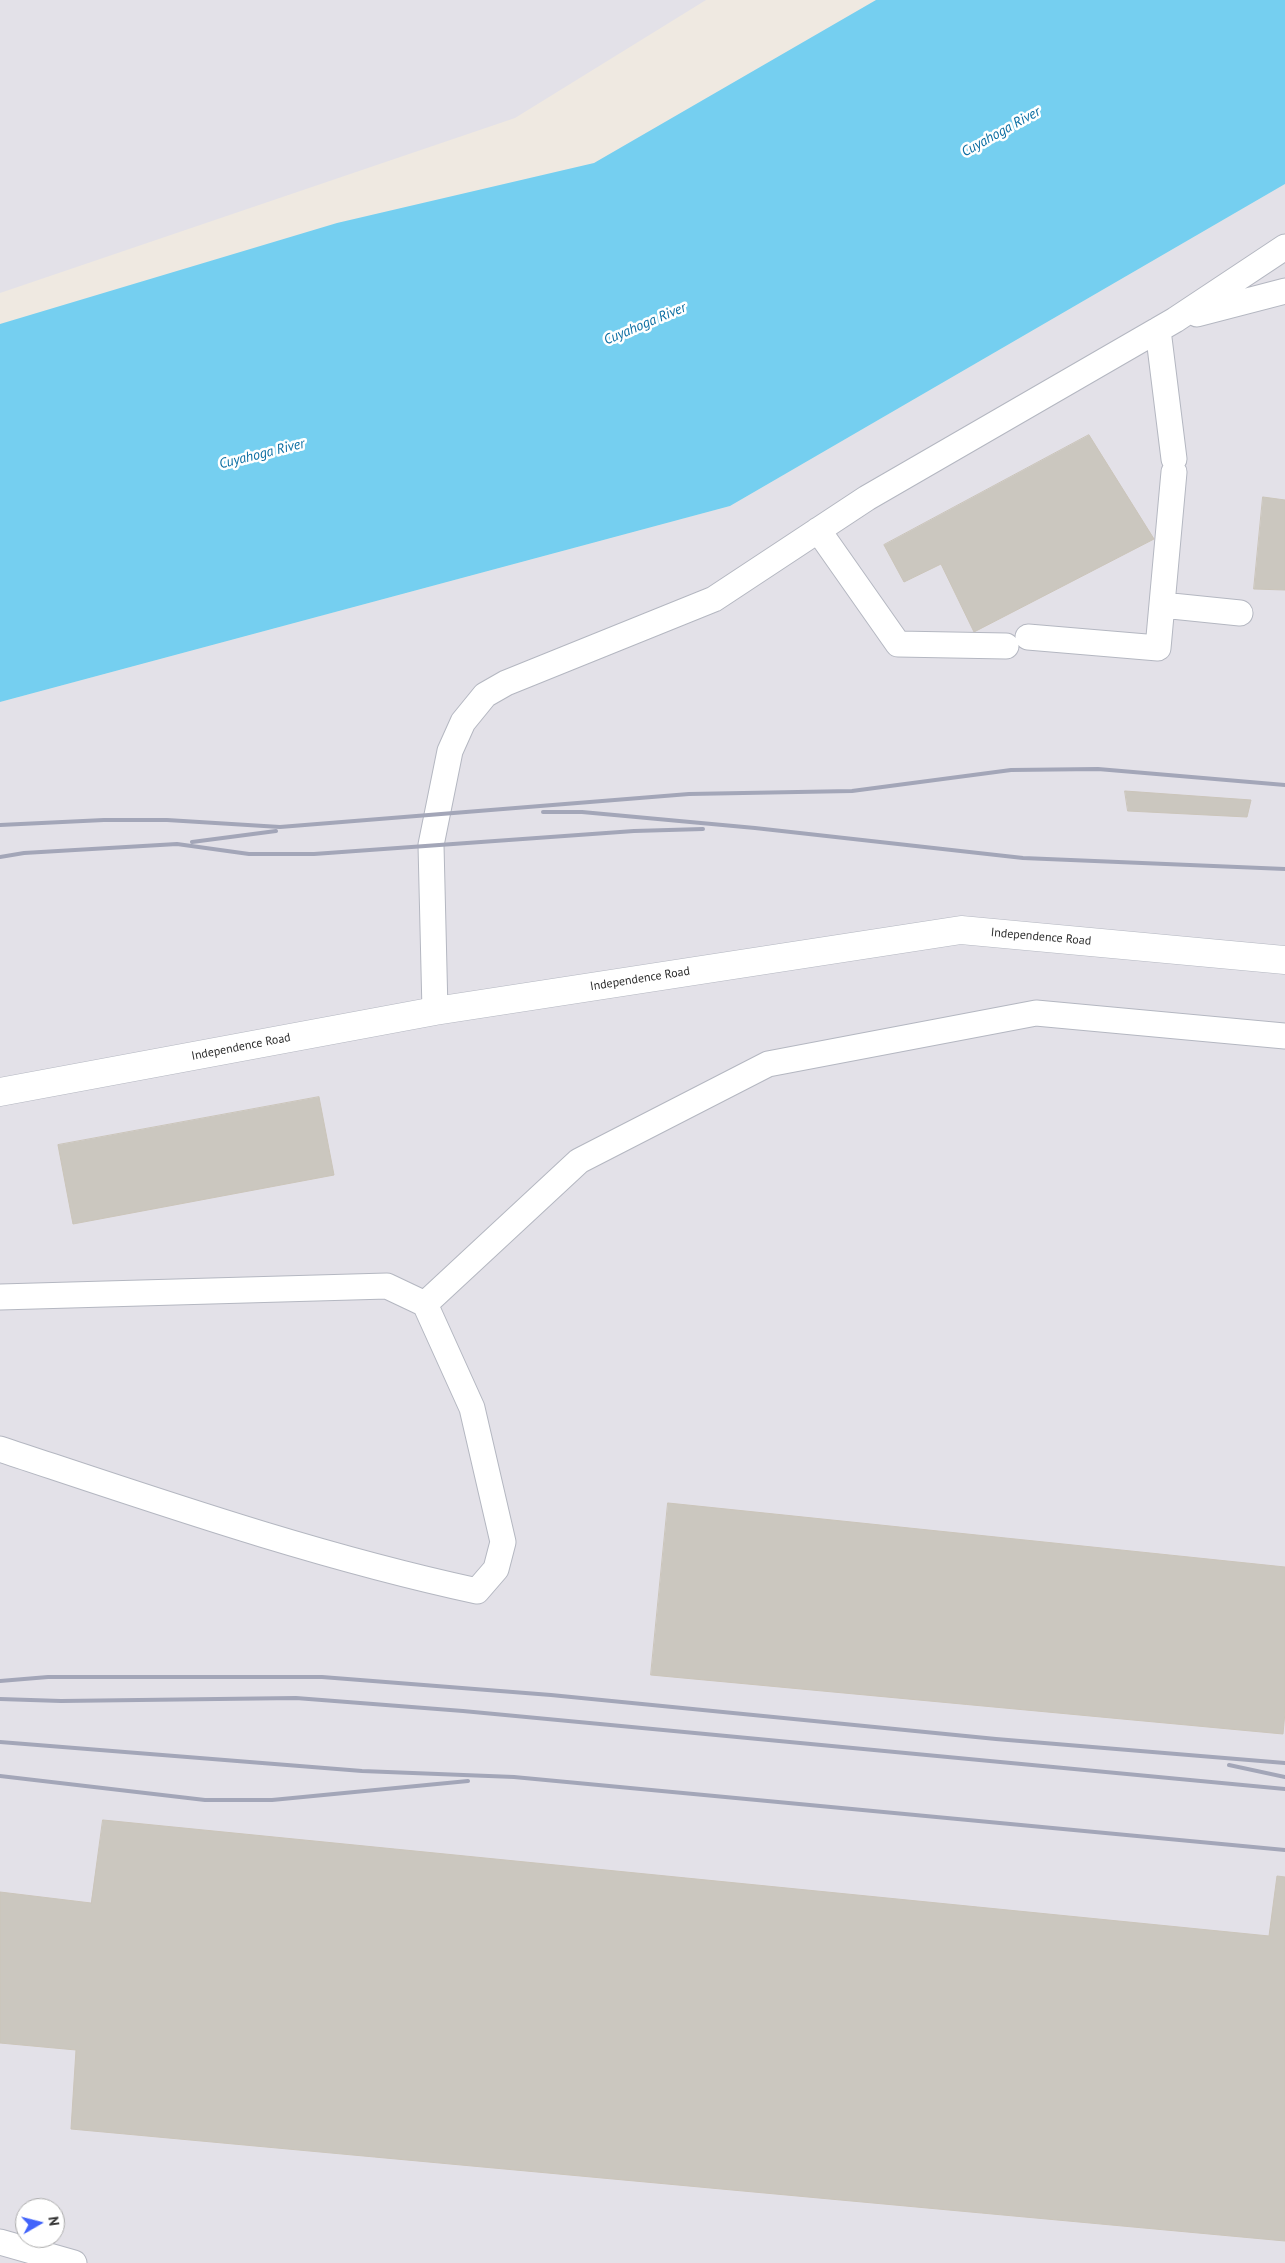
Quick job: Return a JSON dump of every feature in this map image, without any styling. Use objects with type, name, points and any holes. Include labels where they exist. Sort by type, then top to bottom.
[{"type":"street","name":"Independence Road","points":[[0,1092],[435,1011],[961,930],[1285,960]]},
{"type":"lane","points":[[435,1011],[432,845],[450,751],[463,722],[485,695],[506,683],[714,599],[875,494],[1167,325],[1285,248]]},
{"type":"lane","points":[[1167,325],[1285,291]]},
{"type":"lane","points":[[818,530],[898,644],[1017,642],[1158,648],[1174,466],[1167,325]]},
{"type":"lane","points":[[1162,605],[1240,613]]},
{"type":"lane","points":[[425,1304],[579,1161],[768,1064],[1036,1013],[1285,1036]]},
{"type":"lane","points":[[0,1297],[388,1286],[425,1304],[472,1408],[503,1542],[496,1569],[477,1591],[417,1578],[182,1510],[0,1448]]},
{"type":"lane","points":[[0,2242],[74,2263]]},
{"type":"shaded area","points":[[0,0],[706,0],[515,118],[0,293]]},
{"type":"shaded area","points":[[1285,184],[1285,2263],[0,2263],[0,702],[730,506]]},
{"type":"water","name":"Cuyahoga River","points":[[876,0],[1285,0],[1285,184],[730,506],[0,702],[0,324],[337,223],[594,163]]},
{"type":"building","points":[[1089,435],[1154,539],[974,632],[941,564],[904,582],[884,545]]},
{"type":"building","points":[[1263,497],[1285,500],[1285,590],[1254,589]]},
{"type":"building","points":[[1125,791],[1251,800],[1247,817],[1128,811]]},
{"type":"building","points":[[319,1097],[334,1175],[73,1224],[58,1145]]},
{"type":"building","points":[[668,1503],[1285,1567],[1285,1712],[1283,1734],[651,1675]]},
{"type":"building","points":[[103,1820],[1269,1936],[1277,1876],[1285,1877],[1285,2241],[71,2129],[76,2050],[0,2043],[0,1892],[91,1903]]},
{"type":"railway","points":[[0,825],[104,820],[167,820],[280,827],[689,794],[852,791],[1011,770],[1098,769],[1285,785]]},
{"type":"railway","points":[[543,812],[582,812],[755,828],[1023,858],[1285,869]]},
{"type":"railway","points":[[0,857],[24,853],[177,844],[249,854],[314,854],[634,831],[703,829]]},
{"type":"railway","points":[[192,842],[276,831]]},
{"type":"railway","points":[[0,1681],[48,1677],[322,1677],[551,1695],[996,1739],[1285,1763]]},
{"type":"railway","points":[[0,1699],[61,1701],[296,1698],[463,1711],[1285,1789]]},
{"type":"railway","points":[[0,1742],[362,1771],[514,1777],[1285,1850]]},
{"type":"railway","points":[[1229,1765],[1285,1777]]},
{"type":"railway","points":[[0,1776],[205,1800],[272,1800],[468,1781]]}]
